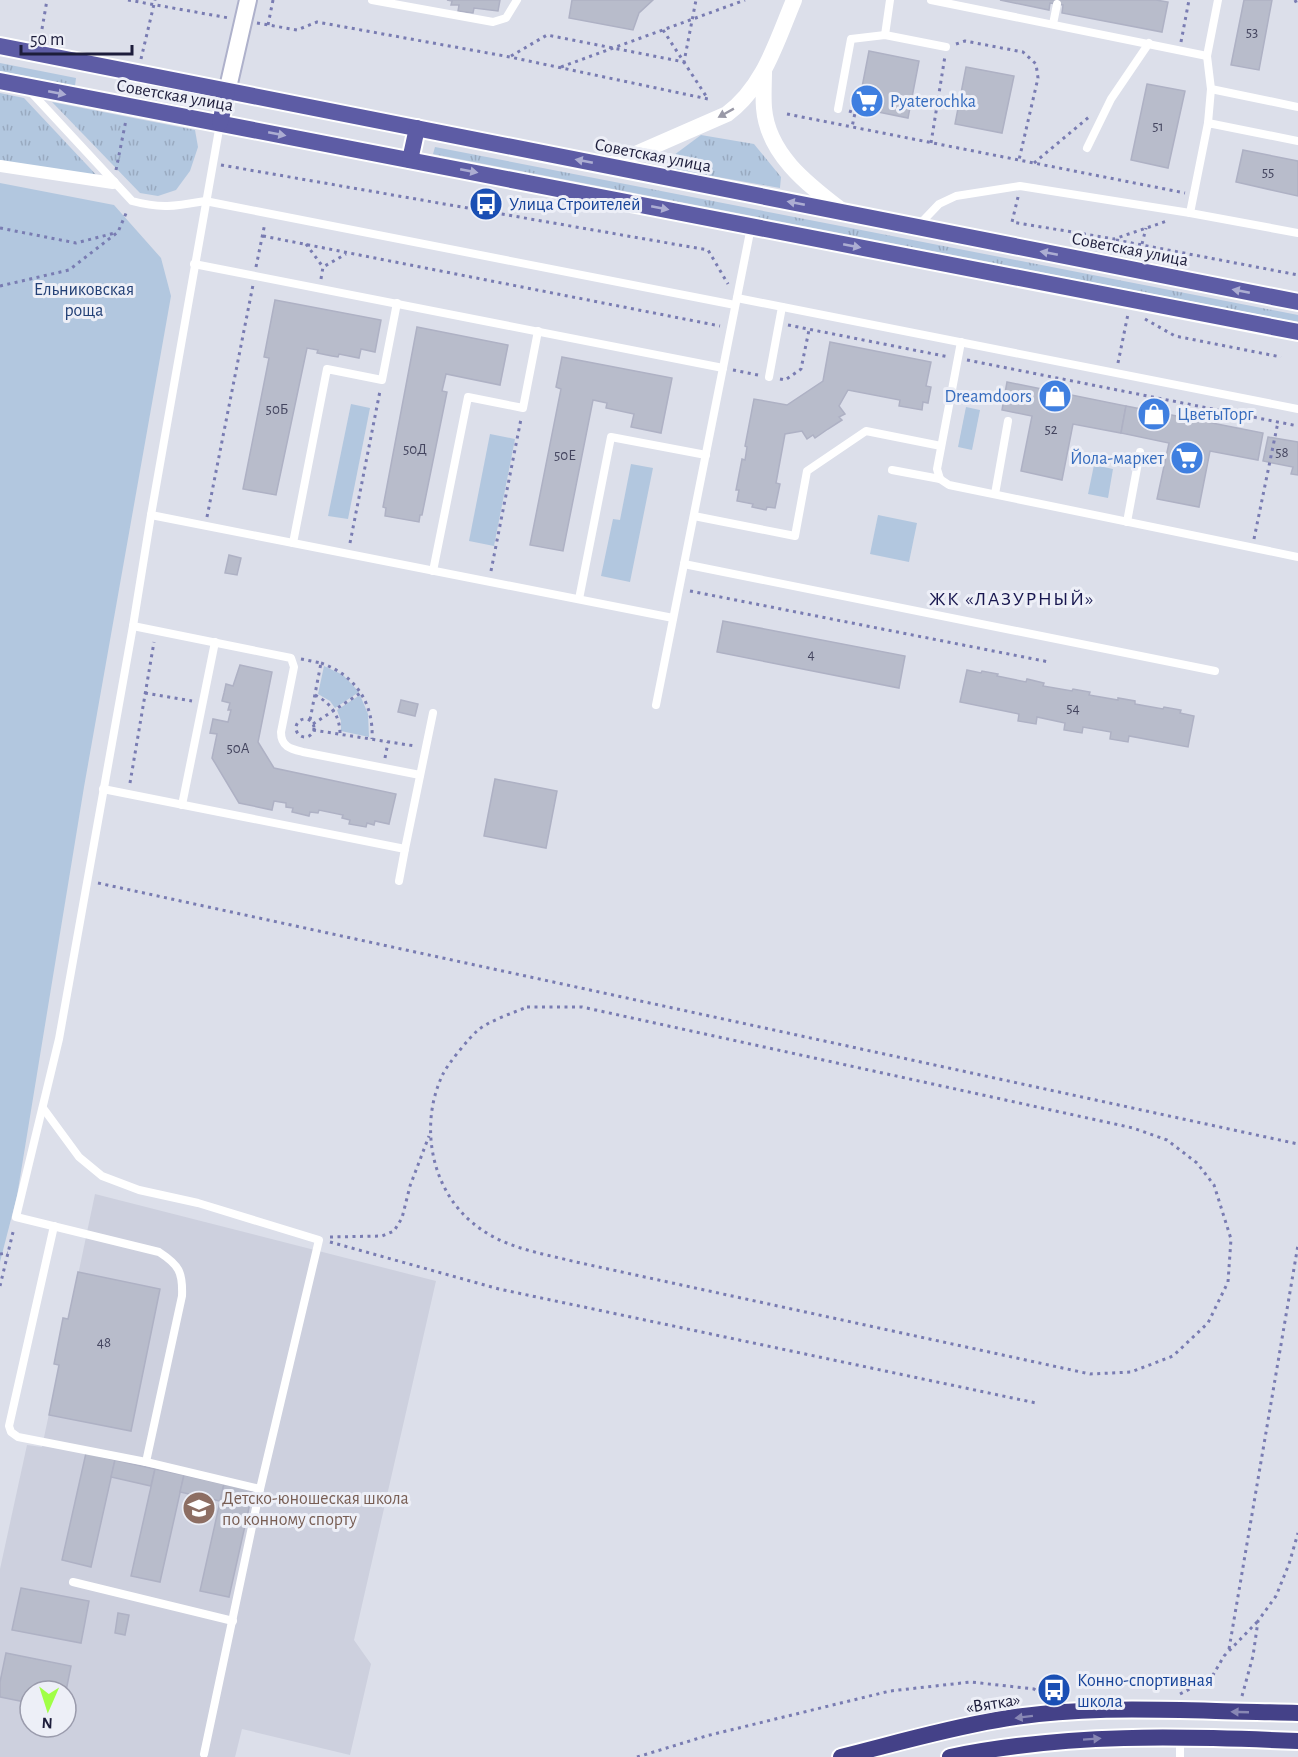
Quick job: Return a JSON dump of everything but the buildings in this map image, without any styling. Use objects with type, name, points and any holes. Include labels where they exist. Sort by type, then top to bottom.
[{"type":"highway","name":"«Вятка»","points":[[841,1757],[998,1720],[1056,1713],[1116,1710],[1177,1703],[1296,1712]]},
{"type":"highway","points":[[1177,1703],[1180,1738]]},
{"type":"highway","points":[[950,1757],[1000,1747],[1118,1737],[1298,1741]]},
{"type":"main road","name":"Советская улица","points":[[0,46],[1298,302]]},
{"type":"main road","name":"Советская улица","points":[[0,81],[1298,332]]},
{"type":"main road","points":[[220,123],[227,92]]},
{"type":"main road","points":[[410,160],[417,128]]},
{"type":"street","points":[[227,92],[248,0]]},
{"type":"street","points":[[608,166],[727,114],[740,104],[764,71],[794,0]]},
{"type":"street","points":[[764,71],[764,110],[769,129],[782,156],[803,181],[844,213]]},
{"type":"street","points":[[0,166],[113,183]]},
{"type":"lane","points":[[372,0],[494,22],[506,18],[517,0]]},
{"type":"lane","points":[[885,35],[890,0]]},
{"type":"lane","points":[[932,0],[1207,56]]},
{"type":"lane","points":[[1190,213],[1208,123],[1211,89],[1207,56],[1218,0]]},
{"type":"lane","points":[[1053,24],[1057,4]]},
{"type":"lane","points":[[838,109],[851,39],[885,35],[946,47]]},
{"type":"lane","points":[[1087,148],[1111,99],[1149,43]]},
{"type":"lane","points":[[26,86],[113,183],[132,201],[149,206],[167,207],[205,201],[736,302],[782,307],[1298,409]]},
{"type":"lane","points":[[1211,89],[1298,107]]},
{"type":"lane","points":[[146,1462],[182,1296],[183,1279],[175,1263],[159,1252],[16,1217],[59,1039],[220,123]]},
{"type":"lane","points":[[1208,123],[1298,141]]},
{"type":"lane","points":[[916,227],[939,204],[956,196],[1020,186],[1298,233]]},
{"type":"lane","points":[[656,705],[751,226]]},
{"type":"lane","points":[[194,264],[723,368]]},
{"type":"lane","points":[[293,543],[327,369],[382,380],[397,303]]},
{"type":"lane","points":[[769,377],[782,307]]},
{"type":"lane","points":[[433,571],[468,397],[523,408],[538,331]]},
{"type":"lane","points":[[940,479],[937,469],[961,342]]},
{"type":"lane","points":[[995,494],[1008,421]]},
{"type":"lane","points":[[693,516],[795,536],[807,471],[866,431],[941,446]]},
{"type":"lane","points":[[579,599],[611,437],[706,455]]},
{"type":"lane","points":[[1127,522],[1140,452]]},
{"type":"lane","points":[[892,470],[940,479],[948,485],[1298,557]]},
{"type":"lane","points":[[151,515],[674,618]]},
{"type":"lane","points":[[684,564],[1215,671]]},
{"type":"lane","points":[[133,626],[293,660],[294,667],[281,732],[283,744],[290,749],[420,775]]},
{"type":"lane","points":[[182,805],[215,642]]},
{"type":"lane","points":[[399,881],[432,713]]},
{"type":"lane","points":[[103,789],[405,849]]},
{"type":"lane","points":[[43,1108],[79,1157],[102,1176],[139,1190],[198,1203],[319,1240],[260,1489],[204,1754]]},
{"type":"lane","points":[[54,1226],[9,1426],[11,1432],[18,1437],[146,1462],[260,1489]]},
{"type":"lane","points":[[73,1582],[233,1620]]},
{"type":"lane","points":[[1180,1738],[1180,1757]]},
{"type":"path","points":[[42,29],[47,0]]},
{"type":"path","points":[[128,0],[234,19]]},
{"type":"path","points":[[141,59],[155,0]]},
{"type":"path","points":[[268,25],[273,0]]},
{"type":"path","points":[[684,62],[696,0]]},
{"type":"path","points":[[561,68],[745,0]]},
{"type":"path","points":[[1180,50],[1189,0]]},
{"type":"path","points":[[1295,0],[1298,6]]},
{"type":"path","points":[[255,23],[297,30],[317,22],[510,57],[708,99],[663,30]]},
{"type":"path","points":[[510,57],[547,35],[684,62]]},
{"type":"path","points":[[931,143],[946,47],[965,41],[1023,52],[1036,64],[1038,78],[1019,160]]},
{"type":"path","points":[[1033,163],[1111,99]]},
{"type":"path","points":[[838,109],[855,113],[852,127]]},
{"type":"path","points":[[787,114],[1194,195]]},
{"type":"path","points":[[113,183],[127,117]]},
{"type":"path","points":[[212,164],[708,250],[736,302]]},
{"type":"path","points":[[1020,186],[1012,222],[1142,244],[1298,275]]},
{"type":"path","points":[[0,286],[69,270],[118,232],[132,201]]},
{"type":"path","points":[[205,526],[267,213]]},
{"type":"path","points":[[1114,239],[1190,213]]},
{"type":"path","points":[[0,228],[76,243],[118,232]]},
{"type":"path","points":[[1142,244],[1146,228]]},
{"type":"path","points":[[263,236],[731,328]]},
{"type":"path","points":[[306,244],[323,267],[348,253]]},
{"type":"path","points":[[723,368],[785,380],[801,369],[812,313]]},
{"type":"path","points":[[1116,373],[1128,314]]},
{"type":"path","points":[[1138,315],[1175,336],[1281,357]]},
{"type":"path","points":[[779,323],[1298,426]]},
{"type":"path","points":[[348,554],[382,380]]},
{"type":"path","points":[[1252,548],[1281,406]]},
{"type":"path","points":[[489,582],[523,408]]},
{"type":"path","points":[[679,589],[1049,662]]},
{"type":"path","points":[[128,794],[156,631]]},
{"type":"path","points":[[293,660],[303,659],[321,663],[340,671],[362,692],[370,710],[372,739]]},
{"type":"path","points":[[314,730],[311,722],[321,663]]},
{"type":"path","points":[[314,730],[310,736],[303,737],[295,727],[302,719],[311,722],[362,692]]},
{"type":"path","points":[[146,693],[203,703]]},
{"type":"path","points":[[315,695],[326,701],[334,710],[339,722],[340,734]]},
{"type":"path","points":[[314,730],[425,748]]},
{"type":"path","points":[[384,768],[388,742]]},
{"type":"path","points":[[88,881],[1298,1144]]},
{"type":"path","points":[[319,1240],[337,1236],[382,1236],[394,1231],[402,1218],[410,1186],[430,1135],[431,1110],[443,1072],[478,1030],[527,1007],[582,1006],[1133,1128],[1167,1140],[1197,1163],[1214,1185],[1231,1239],[1228,1282],[1208,1323],[1173,1356],[1131,1372],[1090,1374],[576,1262],[505,1244],[473,1224],[452,1200],[436,1169],[430,1135]]},
{"type":"path","points":[[0,1286],[16,1217]]},
{"type":"path","points":[[319,1240],[499,1289],[1036,1403]]},
{"type":"path","points":[[1229,1651],[1298,1245]]},
{"type":"path","points":[[0,1254],[8,1253]]},
{"type":"path","points":[[1177,1703],[1207,1680],[1229,1651],[1258,1621],[1276,1596],[1298,1533]]},
{"type":"path","points":[[1242,1698],[1253,1656],[1258,1621]]},
{"type":"path","points":[[637,1757],[706,1736],[890,1691],[971,1682],[1034,1689],[1050,1701]]},
{"type":"shaded area","name":"Детско-юношеская школа по конному спорту","points":[[95,1194],[436,1281],[354,1640],[371,1664],[350,1755],[242,1729],[235,1757],[0,1757],[0,1569],[27,1445],[42,1447]]},
{"type":"green space","points":[[0,63],[76,78],[75,86],[0,71]]},
{"type":"green space","points":[[0,93],[24,98],[101,180],[0,160]]},
{"type":"green space","points":[[52,102],[195,130],[198,147],[190,171],[176,190],[158,196],[140,193]]},
{"type":"green space","points":[[701,135],[754,144],[781,177],[780,188],[667,168],[670,158]]},
{"type":"green space","points":[[435,147],[1298,315],[1298,322],[433,154]]},
{"type":"green space","name":"Ельниковская роща","points":[[0,183],[114,205],[161,258],[171,296],[84,787],[17,1196],[0,1262]]},
{"type":"green space","points":[[351,404],[370,408],[348,519],[328,516]]},
{"type":"green space","points":[[966,407],[980,410],[972,450],[958,447]]},
{"type":"green space","points":[[490,434],[515,439],[494,546],[469,541]]},
{"type":"green space","points":[[631,464],[653,468],[630,582],[601,576],[613,519],[620,520]]},
{"type":"green space","points":[[1094,465],[1113,469],[1108,498],[1088,494]]},
{"type":"green space","points":[[878,515],[917,523],[909,562],[870,554]]},
{"type":"green space","points":[[324,666],[343,675],[359,692],[335,708],[330,701],[318,694]]},
{"type":"green space","points":[[360,695],[368,714],[369,737],[341,731],[341,721],[337,710]]},
{"type":"place","name":"Pyaterochka","points":[[867,101]]},
{"type":"place","name":"Улица Строителей","points":[[486,204]]},
{"type":"place","name":"Dreamdoors","points":[[1055,396]]},
{"type":"place","name":"ЦветыТорг","points":[[1154,414]]},
{"type":"place","name":"Йола-маркет","points":[[1187,458]]},
{"type":"place","name":"Детско-юношеская школа по конному спорту","points":[[199,1508]]},
{"type":"place","name":"Конно-спортивная школа","points":[[1054,1690]]},
{"type":"district","name":"ЖК «ЛАЗУРНЫЙ»","points":[[1012,598]]}]
